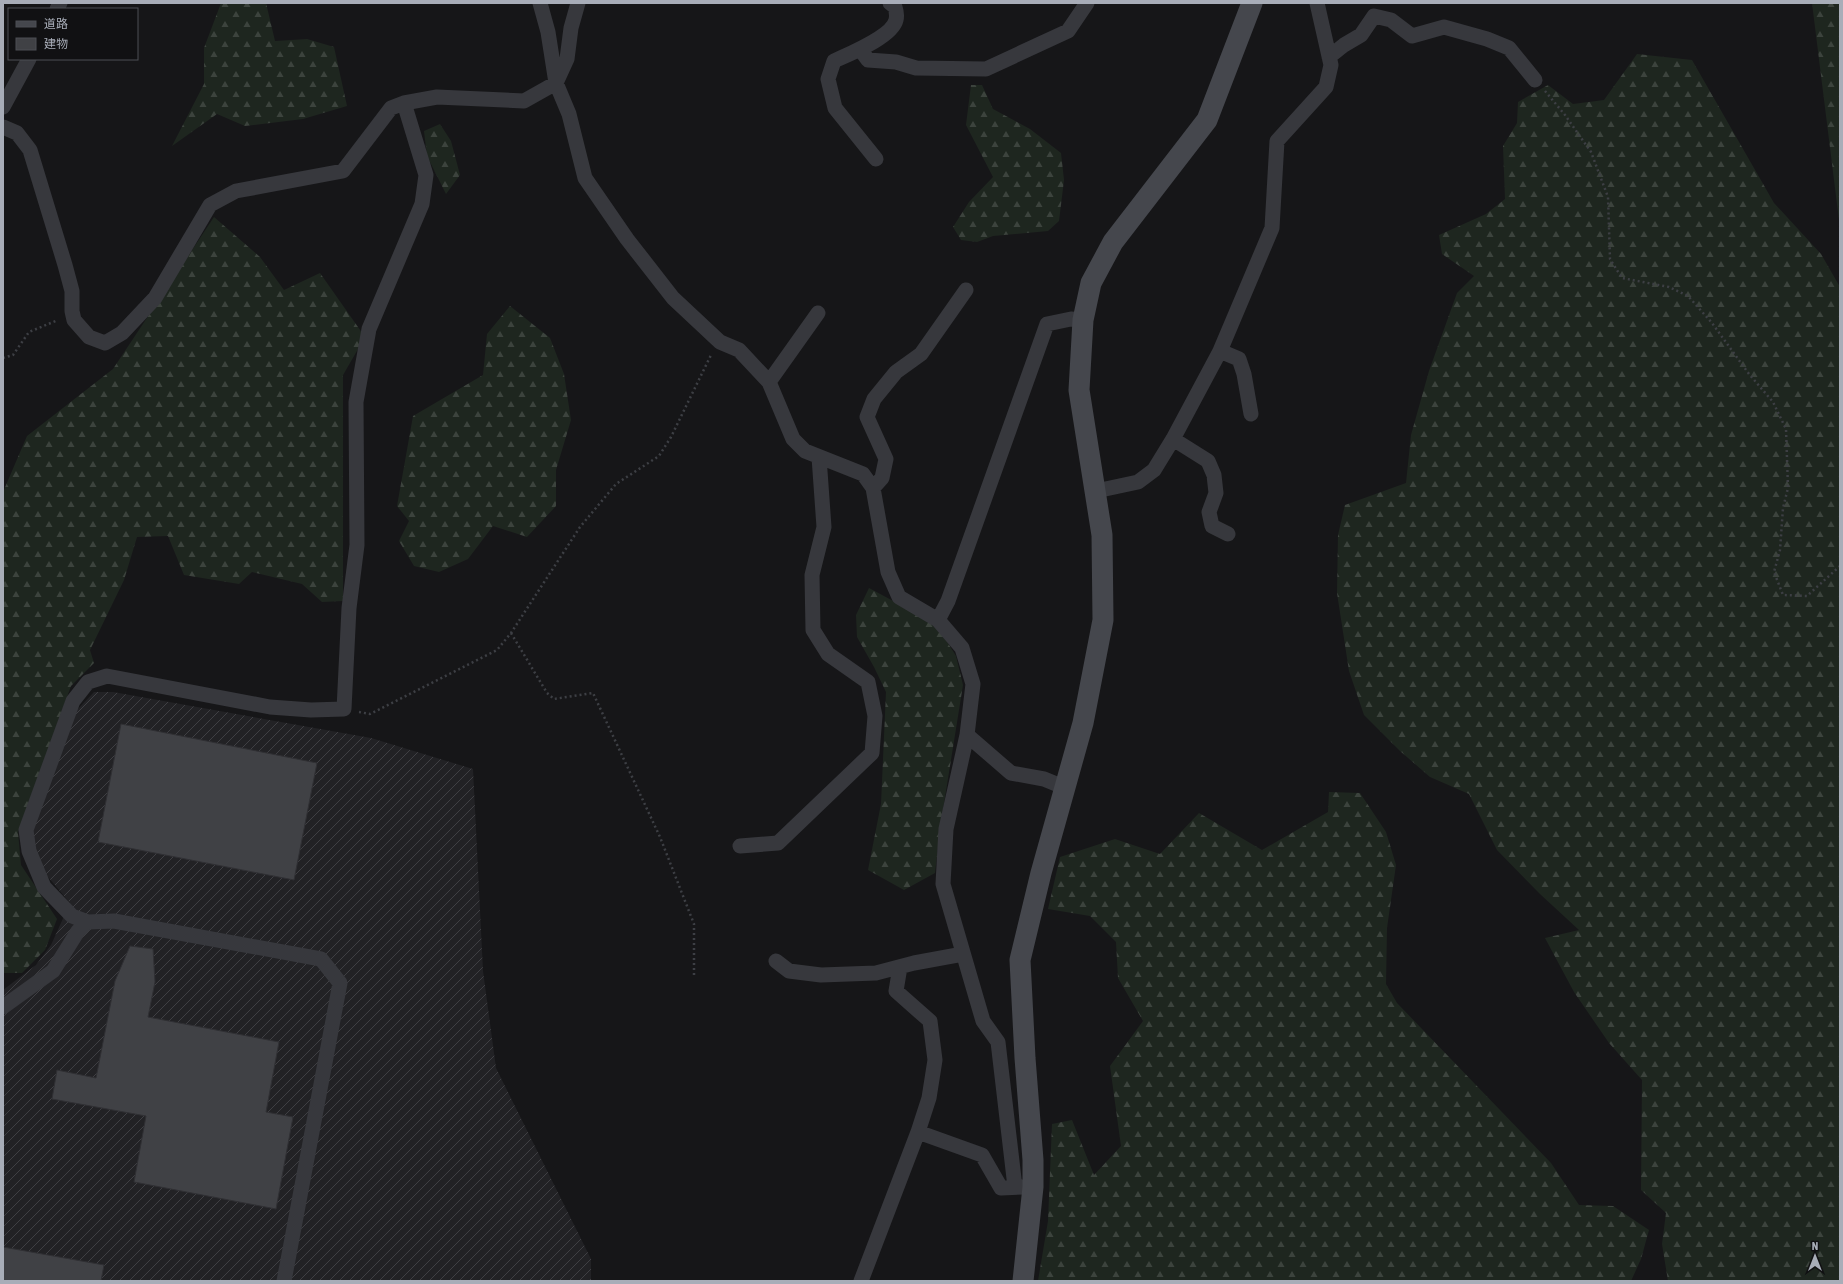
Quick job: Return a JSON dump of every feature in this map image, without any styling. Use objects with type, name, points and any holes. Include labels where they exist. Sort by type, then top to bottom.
[{"type":"street","points":[[540,3],[548,32],[556,83],[569,114],[585,178],[627,239],[673,298],[720,342],[739,350],[769,382],[793,440],[805,451],[863,474],[873,488],[888,572],[899,598],[938,620],[962,648],[973,684],[967,735],[946,829],[943,884],[983,1021],[998,1042],[1024,1187],[1023,1281]]},
{"type":"street","points":[[3,127],[17,133],[30,150],[72,291],[72,311],[74,320],[89,337],[105,343],[122,333],[155,298],[210,205],[236,191],[343,171],[391,108],[404,103],[437,97],[524,101],[556,83],[567,59],[571,28],[578,3]]},
{"type":"street","points":[[876,159],[835,108],[828,79],[834,61],[860,49],[889,31],[897,19],[895,7],[890,3]]},
{"type":"street","points":[[860,49],[868,60],[896,62],[916,68],[986,69],[1068,31],[1087,3]]},
{"type":"street","points":[[1024,1187],[1033,1160],[1025,1058],[1020,960],[1041,873],[1066,788],[1082,723],[1102,620],[1102,536],[1079,390],[1083,320],[1091,283],[1113,242],[1207,120],[1252,3]]},
{"type":"street","points":[[1096,491],[1138,482],[1154,470],[1173,440],[1220,351],[1272,228],[1277,141],[1326,88],[1331,65],[1317,3]]},
{"type":"street","points":[[1330,57],[1344,45],[1361,35],[1374,16],[1391,20],[1412,36],[1444,27],[1487,39],[1509,48],[1535,80]]},
{"type":"street","points":[[3,107],[29,60]]},
{"type":"street","points":[[284,1281],[340,983],[321,959],[114,921],[88,922],[72,916],[44,887],[29,851],[26,830],[73,702],[88,682],[107,676],[270,708],[311,710],[344,709],[349,608],[357,545],[356,402],[369,329],[422,204],[426,175],[404,103]]},
{"type":"street","points":[[873,488],[882,478],[886,459],[867,416],[874,399],[896,372],[920,354],[966,290]]},
{"type":"street","points":[[769,382],[818,312]]},
{"type":"street","points":[[938,620],[948,601],[1047,324],[1071,319],[1083,320]]},
{"type":"street","points":[[1220,351],[1239,359],[1244,374],[1251,414]]},
{"type":"street","points":[[1173,440],[1208,461],[1214,475],[1216,493],[1209,512],[1212,526],[1228,534]]},
{"type":"street","points":[[740,846],[778,843],[872,753],[875,716],[868,682],[828,654],[813,630],[812,575],[824,527],[819,457]]},
{"type":"street","points":[[967,735],[1011,773],[1044,779],[1066,788]]},
{"type":"street","points":[[3,1007],[53,971],[78,931],[88,922]]},
{"type":"street","points":[[776,960],[789,971],[821,975],[876,973],[964,954]]},
{"type":"street","points":[[861,1281],[918,1132],[929,1098],[935,1060],[930,1021],[896,991],[900,967]]},
{"type":"street","points":[[918,1132],[982,1155],[1000,1188],[1024,1187]]},
{"type":"path","points":[[1535,80],[1564,115],[1591,152],[1608,197],[1610,259],[1622,278],[1669,287],[1688,296],[1712,323],[1749,374],[1773,402],[1786,429],[1788,488],[1783,508],[1780,550],[1774,572],[1783,595],[1807,596],[1840,566]]},
{"type":"path","points":[[3,358],[12,355],[29,332],[55,321],[74,320]]},
{"type":"path","points":[[344,709],[370,714],[497,650],[511,633],[580,526],[616,484],[658,456],[671,437],[712,352],[720,342]]},
{"type":"path","points":[[511,633],[547,693],[554,699],[593,694],[660,837],[694,924],[694,975]]},
{"type":"shaded area","points":[[94,692],[113,692],[371,738],[473,769],[483,971],[496,1068],[591,1259],[591,1281],[3,1281],[3,990],[36,965],[51,945],[70,903],[43,871],[35,850],[32,830],[77,710]]},
{"type":"green space","points":[[221,3],[266,3],[275,41],[307,39],[334,47],[347,106],[303,119],[245,126],[217,114],[172,146],[204,84],[204,48]]},
{"type":"green space","points":[[1812,3],[1840,3],[1840,231],[1839,220]]},
{"type":"green space","points":[[1637,54],[1692,60],[1774,203],[1821,254],[1840,287],[1840,1281],[1668,1281],[1662,1244],[1666,1213],[1641,1190],[1642,1080],[1609,1043],[1574,992],[1545,938],[1579,930],[1540,894],[1497,850],[1469,794],[1430,777],[1400,751],[1364,715],[1349,671],[1337,593],[1338,535],[1345,505],[1406,483],[1411,435],[1429,371],[1457,293],[1474,276],[1442,254],[1439,235],[1486,214],[1505,199],[1503,146],[1517,123],[1518,102],[1548,85],[1573,104],[1604,100]]},
{"type":"green space","points":[[971,85],[982,85],[993,109],[1030,129],[1061,153],[1064,180],[1059,221],[1048,231],[993,236],[977,242],[961,240],[953,227],[969,202],[993,177],[966,125]]},
{"type":"green space","points":[[440,124],[451,141],[460,175],[446,194],[427,156],[424,131]]},
{"type":"green space","points":[[214,217],[260,257],[284,290],[320,273],[365,337],[343,375],[343,601],[322,602],[302,584],[252,572],[239,584],[184,575],[168,536],[137,537],[124,580],[90,650],[94,663],[71,686],[18,832],[21,865],[57,919],[45,950],[22,973],[3,973],[3,492],[27,436],[113,369]]},
{"type":"green space","points":[[510,306],[550,338],[564,374],[571,420],[556,470],[556,506],[527,537],[493,526],[468,559],[439,572],[414,566],[399,541],[409,521],[397,506],[413,416],[483,375],[487,334]]},
{"type":"green space","points":[[869,588],[936,624],[956,656],[963,685],[941,822],[935,873],[904,890],[868,870],[881,804],[886,692],[857,637],[856,615]]},
{"type":"green space","points":[[1329,792],[1360,793],[1386,832],[1396,865],[1387,928],[1386,984],[1397,1003],[1551,1163],[1579,1205],[1613,1206],[1649,1230],[1641,1259],[1631,1281],[1038,1281],[1048,1221],[1052,1124],[1072,1120],[1094,1175],[1121,1146],[1110,1066],[1143,1021],[1118,978],[1116,942],[1090,916],[1048,909],[1060,857],[1115,839],[1160,854],[1199,813],[1262,850],[1328,812]]},
{"type":"building","points":[[121,724],[317,763],[294,880],[98,842]]},
{"type":"building","points":[[130,946],[153,949],[155,982],[148,1017],[279,1042],[266,1112],[293,1117],[276,1209],[134,1182],[146,1116],[52,1099],[57,1070],[96,1078],[115,981]]},
{"type":"building","points":[[3,1247],[104,1265],[101,1281],[3,1281]]}]
